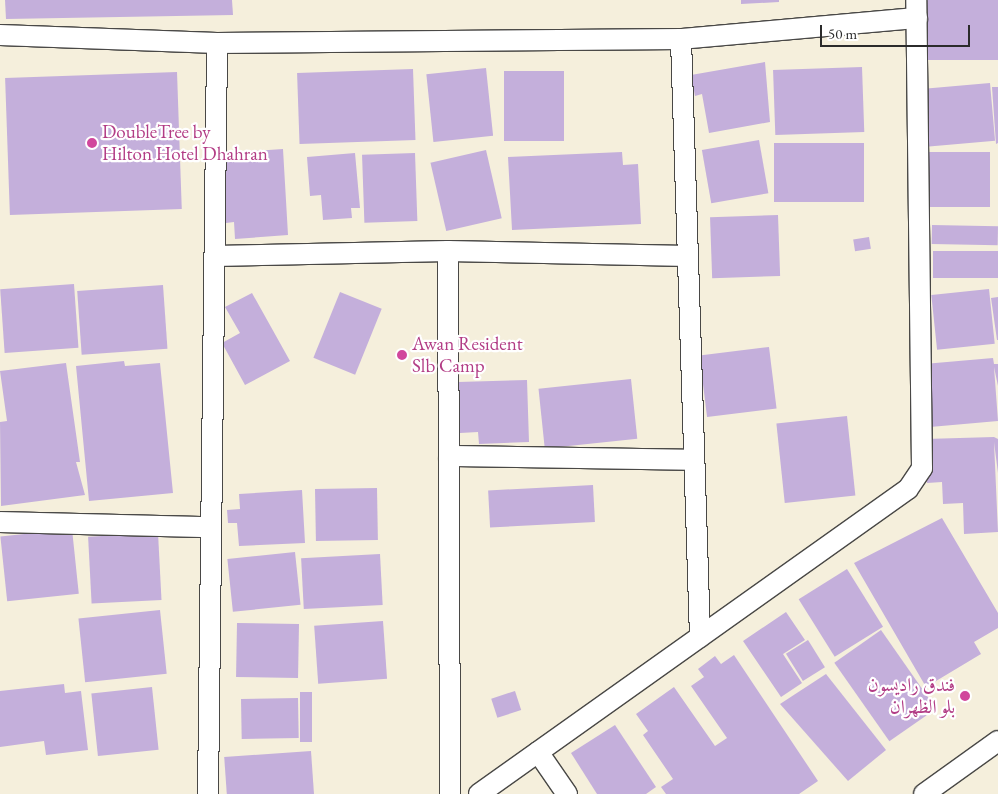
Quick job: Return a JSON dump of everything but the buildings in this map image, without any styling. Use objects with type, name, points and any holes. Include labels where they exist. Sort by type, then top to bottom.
[{"type":"street","points":[[0,35],[217,43],[681,38],[917,9],[922,468],[908,489],[479,794]]},
{"type":"street","points":[[681,38],[700,637]]},
{"type":"street","points":[[208,794],[217,43]]},
{"type":"street","points":[[215,256],[448,251],[688,256]]},
{"type":"street","points":[[448,251],[450,794]]},
{"type":"street","points":[[449,456],[694,460]]},
{"type":"street","points":[[0,522],[211,527]]},
{"type":"street","points":[[924,794],[998,741]]},
{"type":"street","points":[[538,752],[567,794]]},
{"type":"place","name":"DoubleTree by Hilton Hotel Dhahran","points":[[92,143]]},
{"type":"place","name":"Awan Resident Slb Camp","points":[[402,355]]},
{"type":"place","name":"فندق راديسون بلو الظهران","points":[[965,696]]}]
